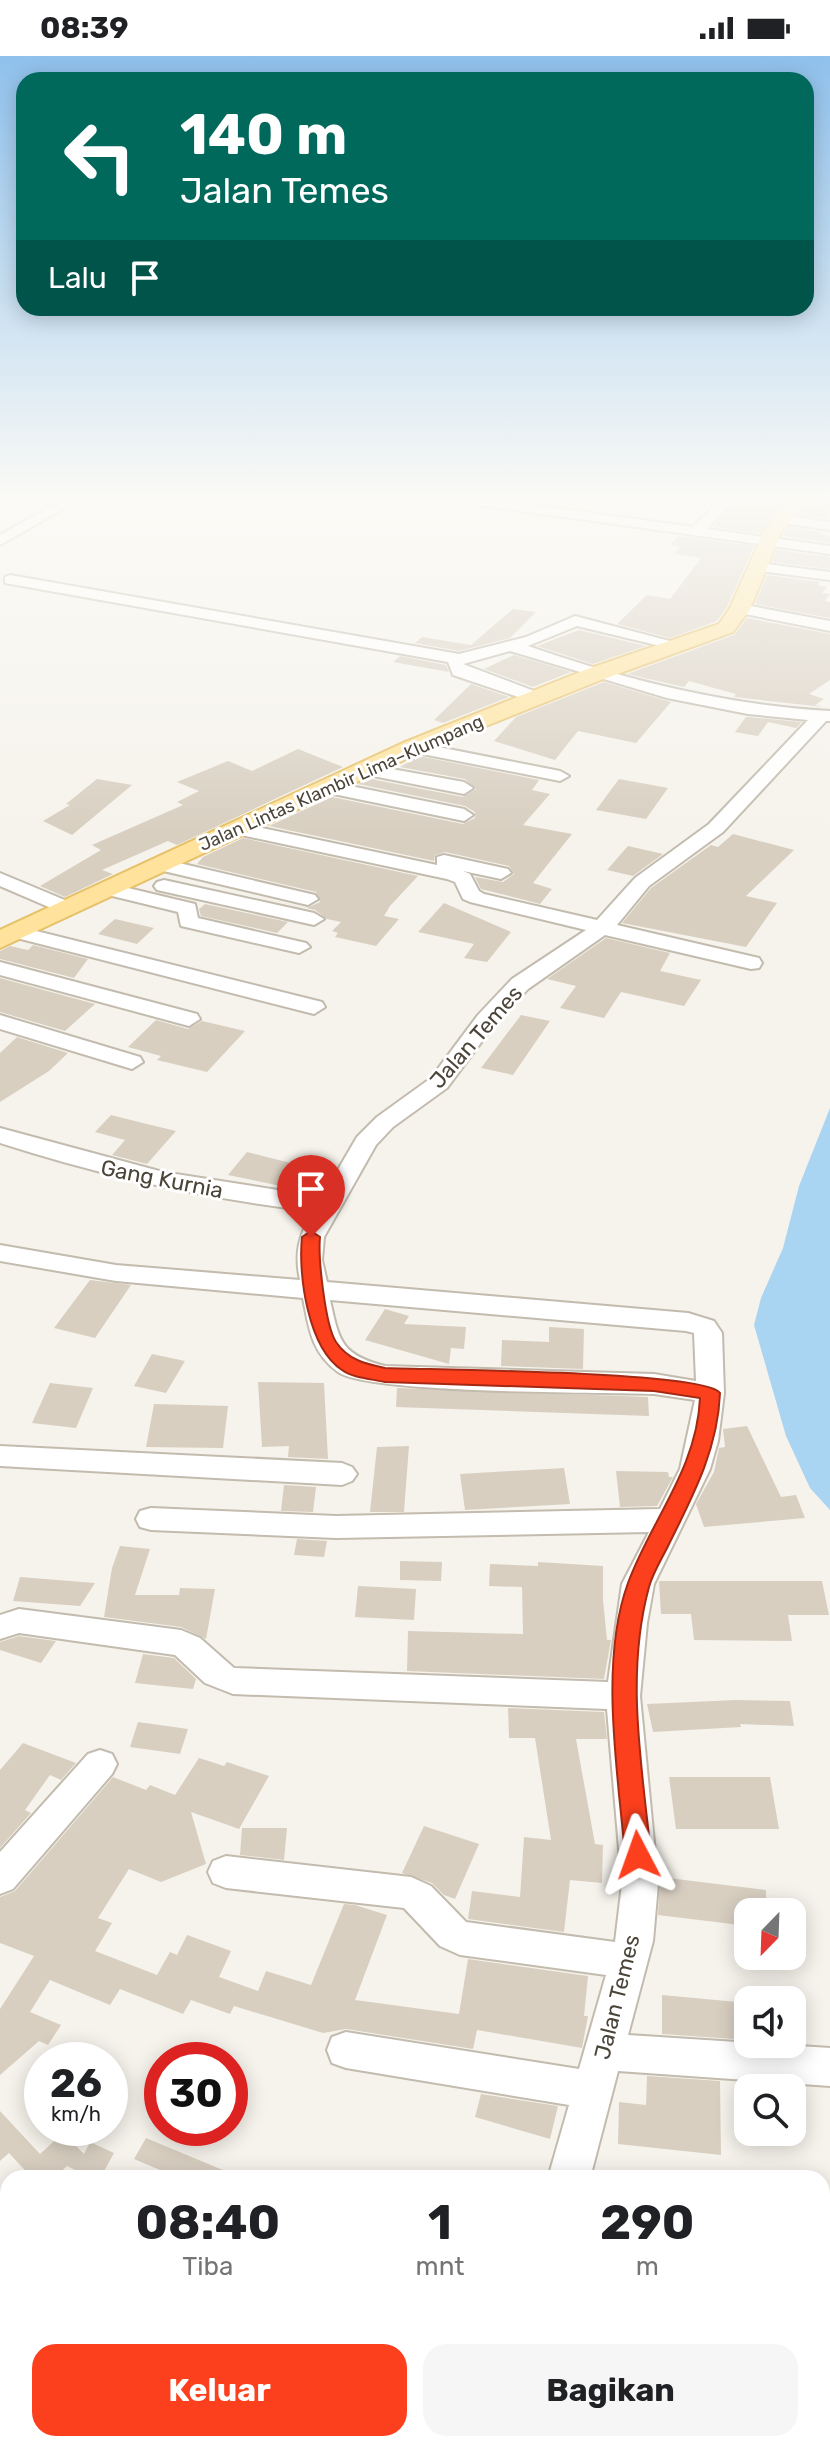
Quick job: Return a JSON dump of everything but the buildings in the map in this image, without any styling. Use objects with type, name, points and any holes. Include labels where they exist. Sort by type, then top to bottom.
[{"type":"main road","name":"Jalan Lintas Klambir Lima–Klumpang","points":[[8,936],[413,747],[593,675],[726,628],[740,609]]},
{"type":"street","points":[[173,609],[459,659],[541,637],[575,621],[677,645]]},
{"type":"street","points":[[740,609],[830,626]]},
{"type":"street","points":[[509,645],[593,675],[744,710],[826,716]]},
{"type":"street","points":[[459,659],[455,664],[459,671],[536,698]]},
{"type":"street","points":[[524,664],[570,684]]},
{"type":"street","name":"Jalan Temes","points":[[571,2170],[628,1961],[640,1884],[623,1696],[638,1584],[695,1469],[709,1416],[710,1393],[654,1384],[385,1375],[350,1367],[326,1344],[308,1250],[329,1205],[373,1134],[439,1083],[486,1020],[520,984],[600,929],[642,882],[733,812],[826,716]]},
{"type":"street","points":[[413,747],[560,776]]},
{"type":"street","points":[[364,769],[464,788]]},
{"type":"street","points":[[326,787],[464,815]]},
{"type":"street","points":[[248,825],[453,874],[463,878],[470,895],[477,898],[751,963]]},
{"type":"street","points":[[248,825],[501,873]]},
{"type":"street","points":[[129,879],[311,909],[162,865]]},
{"type":"street","points":[[0,879],[65,907]]},
{"type":"street","points":[[107,889],[188,908],[186,919],[195,924],[299,947]]},
{"type":"street","points":[[8,936],[314,1007]]},
{"type":"street","points":[[0,968],[189,1019]]},
{"type":"street","points":[[0,1022],[132,1062]]},
{"type":"street","name":"Gang Kurnia","points":[[0,1135],[79,1163],[250,1197],[329,1205]]},
{"type":"street","points":[[0,1253],[116,1273],[698,1324],[708,1333],[710,1393]]},
{"type":"street","points":[[0,1456],[342,1474]]},
{"type":"street","points":[[151,1519],[440,1527],[671,1520]]},
{"type":"street","points":[[0,1627],[19,1621],[181,1643],[192,1648],[214,1675],[233,1681],[623,1696]]},
{"type":"street","points":[[0,1878],[100,1764]]},
{"type":"street","points":[[226,1872],[411,1893],[423,1899],[452,1935],[460,1938],[628,1961]]},
{"type":"street","points":[[346,2050],[594,2090]]},
{"type":"street","points":[[603,2052],[830,2067]]},
{"type":"water","points":[[830,1108],[830,1510],[810,1488],[786,1436],[754,1325],[761,1298],[783,1248],[799,1186]]},
{"type":"route","points":[[311,1237],[309,1260],[326,1344],[350,1367],[385,1375],[654,1384],[710,1393],[709,1416],[695,1469],[638,1584],[631,1623],[623,1696],[638,1855]]}]
